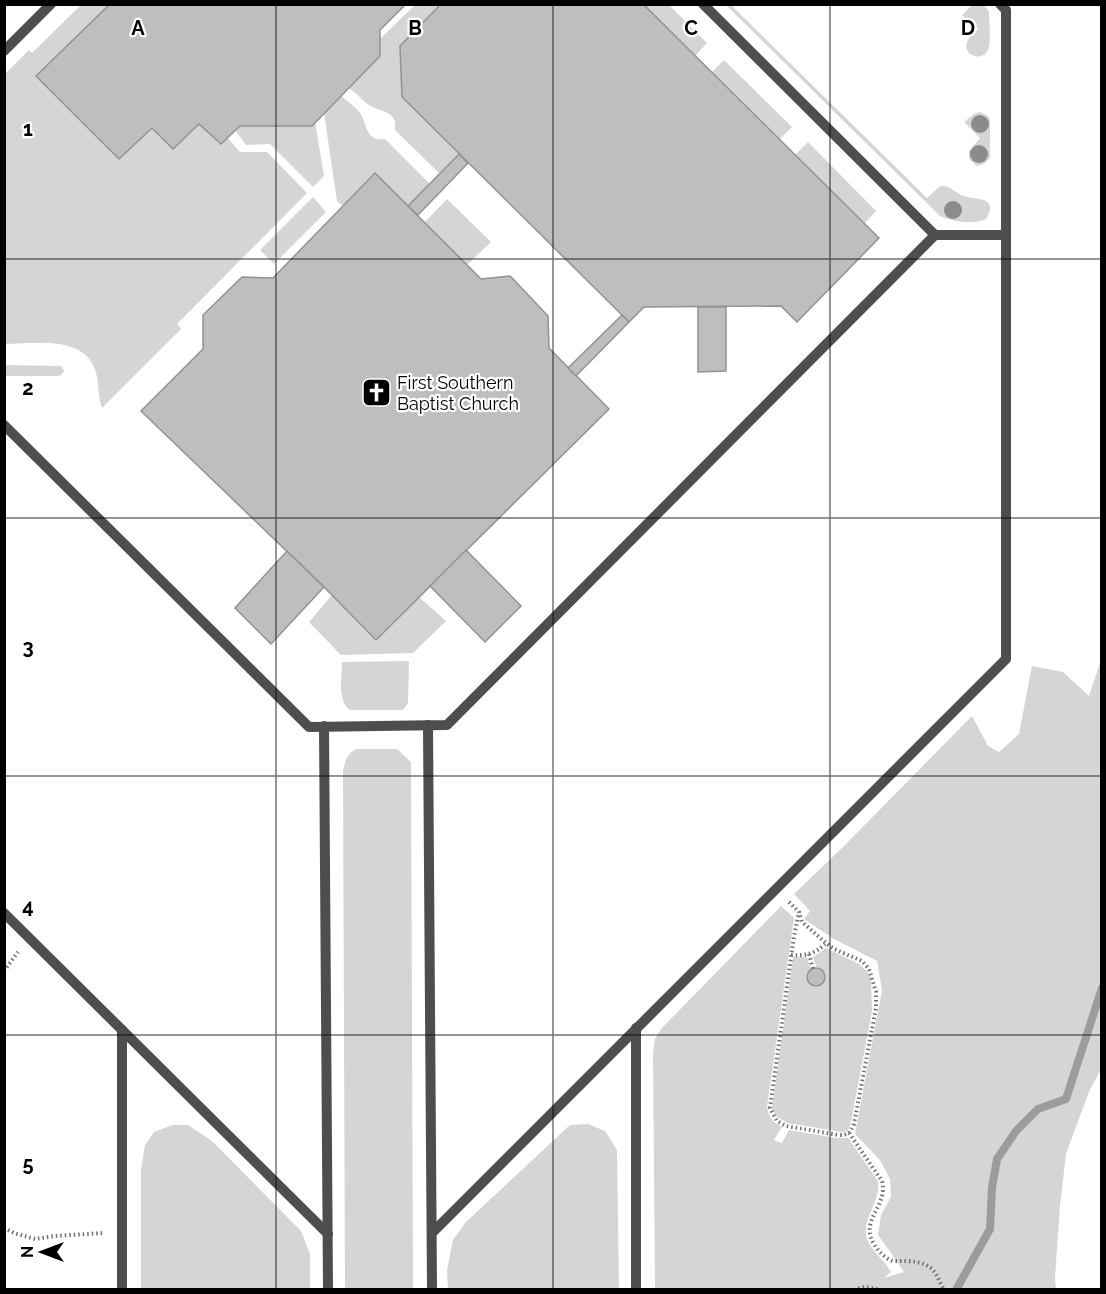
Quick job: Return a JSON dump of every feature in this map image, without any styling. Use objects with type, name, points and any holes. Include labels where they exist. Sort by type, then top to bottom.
[{"type":"lane","points":[[4,51],[51,4]]},
{"type":"lane","points":[[703,4],[935,235],[1006,236]]},
{"type":"lane","points":[[432,1233],[1006,659],[1006,10],[1000,4]]},
{"type":"lane","points":[[4,425],[309,727],[447,725],[935,235]]},
{"type":"lane","points":[[428,725],[432,1290]]},
{"type":"lane","points":[[324,726],[328,1290]]},
{"type":"lane","points":[[4,913],[328,1234]]},
{"type":"lane","points":[[636,1028],[636,1290]]},
{"type":"lane","points":[[122,1030],[122,1290]]},
{"type":"path","points":[[776,888],[798,912],[802,922],[826,944],[862,961],[869,969],[876,992],[876,1008],[854,1124],[846,1135],[786,1126],[777,1121],[770,1108],[798,912]]},
{"type":"path","points":[[791,955],[809,954],[826,944]]},
{"type":"path","points":[[4,971],[18,952]]},
{"type":"path","points":[[809,954],[813,969]]},
{"type":"path","points":[[849,1133],[882,1181],[884,1188],[882,1199],[869,1228],[875,1245],[891,1261],[921,1263],[934,1270],[944,1290]]},
{"type":"path","points":[[4,1228],[35,1239],[122,1233]]},
{"type":"path","points":[[854,1290],[870,1287],[881,1290]]},
{"type":"shaded area","points":[[973,4],[982,5],[989,12],[989,47],[987,52],[978,56],[970,54],[966,46],[978,29],[962,15]]},
{"type":"shaded area","points":[[81,5],[110,5],[152,128],[173,149],[199,124],[221,144],[227,137],[240,152],[267,152],[307,193],[177,324],[181,329],[102,408],[94,367],[78,350],[55,343],[5,344],[5,74],[29,50],[32,53]]},
{"type":"shaded area","points":[[415,5],[441,5],[400,46],[402,97],[459,154],[440,174],[395,130],[394,119],[391,115],[369,105],[349,88],[380,56],[380,39]]},
{"type":"shaded area","points":[[643,5],[669,5],[707,43],[695,56]]},
{"type":"shaded area","points":[[726,5],[731,5],[927,198],[942,186],[963,196],[984,200],[990,206],[986,219],[963,222],[940,216]]},
{"type":"shaded area","points":[[724,60],[792,127],[779,140],[711,73]]},
{"type":"shaded area","points":[[341,96],[360,113],[370,135],[374,138],[385,139],[430,184],[408,206],[375,174],[343,206],[337,201],[324,113]]},
{"type":"shaded area","points":[[980,112],[988,116],[990,120],[990,158],[984,164],[977,166],[969,159],[969,151],[980,138],[964,122]]},
{"type":"shaded area","points":[[315,122],[324,176],[313,187],[270,144],[246,145],[235,130],[240,126]]},
{"type":"shaded area","points":[[808,142],[876,211],[864,224],[795,155]]},
{"type":"shaded area","points":[[313,197],[326,212],[274,264],[260,250]]},
{"type":"shaded area","points":[[447,199],[491,242],[467,265],[425,222]]},
{"type":"shaded area","points":[[5,365],[61,366],[64,371],[57,376],[5,376]]},
{"type":"shaded area","points":[[332,595],[419,597],[446,621],[413,653],[341,655],[309,622]]},
{"type":"shaded area","points":[[1101,660],[1101,1070],[1090,1089],[1066,1154],[1060,1206],[1056,1289],[655,1289],[653,1053],[655,1039],[661,1029],[781,906],[794,918],[767,1107],[772,1119],[782,1127],[774,1140],[782,1143],[789,1130],[848,1138],[878,1181],[876,1197],[866,1226],[868,1241],[891,1272],[884,1278],[904,1272],[878,1235],[881,1215],[891,1197],[890,1179],[880,1160],[855,1134],[882,990],[877,961],[834,939],[804,919],[810,911],[794,894],[972,716],[988,746],[999,752],[1019,734],[1032,666],[1063,672],[1089,696]]},
{"type":"shaded area","points":[[409,661],[408,703],[403,710],[350,710],[346,706],[341,688],[342,662]]},
{"type":"shaded area","points":[[356,749],[397,749],[411,762],[413,1289],[345,1289],[343,771],[347,758]]},
{"type":"shaded area","points":[[826,948],[859,964],[871,978],[872,1011],[850,1127],[847,1131],[842,1132],[787,1123],[776,1116],[772,1108],[793,957],[807,957],[811,970],[807,977],[809,984],[815,987],[826,978],[823,971],[817,969],[813,957]]},
{"type":"shaded area","points":[[588,1124],[605,1131],[617,1150],[619,1289],[448,1289],[447,1270],[453,1240],[466,1222],[570,1125]]},
{"type":"shaded area","points":[[173,1125],[188,1125],[212,1141],[301,1231],[310,1254],[310,1289],[141,1289],[141,1170],[145,1145],[154,1132]]},
{"type":"building","points":[[110,4],[406,4],[380,30],[380,56],[312,126],[240,126],[221,144],[199,124],[173,149],[152,128],[119,159],[36,76]]},
{"type":"building","points":[[441,4],[643,4],[879,238],[797,322],[781,306],[644,307],[629,322],[402,97],[400,46]]},
{"type":"building","points":[[459,154],[468,163],[418,215],[408,206]]},
{"type":"building","name":"First Southern Baptist Church","points":[[375,173],[481,279],[510,276],[515,281],[548,316],[549,348],[609,409],[376,640],[141,411],[203,349],[203,315],[242,277],[273,278]]},
{"type":"building","points":[[698,307],[726,307],[726,371],[698,372]]},
{"type":"building","points":[[622,315],[629,322],[576,376],[568,368]]},
{"type":"building","points":[[466,550],[521,606],[485,642],[430,586]]},
{"type":"building","points":[[287,551],[324,587],[271,644],[235,608]]},
{"type":"building","points":[[816,968],[822,971],[825,977],[822,983],[816,986],[810,983],[807,977],[810,971]]},
{"type":"waterway","points":[[956,1290],[990,1229],[992,1188],[997,1159],[1016,1131],[1038,1109],[1066,1099],[1102,988]]},
{"type":"place","name":"First Southern Baptist Church","points":[[376,392]]}]
